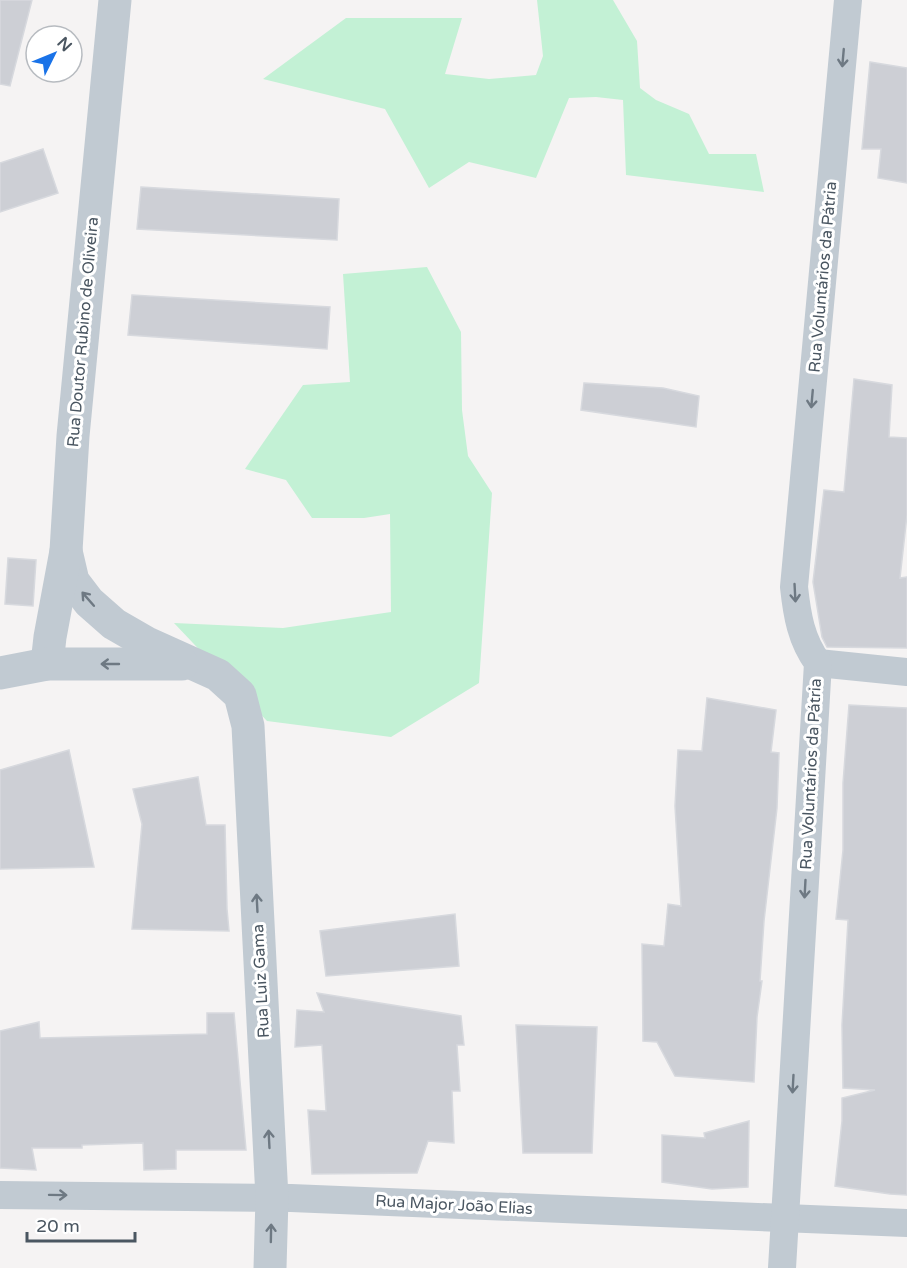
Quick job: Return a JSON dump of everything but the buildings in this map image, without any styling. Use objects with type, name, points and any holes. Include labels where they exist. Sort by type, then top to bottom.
[{"type":"street","name":"Rua Doutor Rubino de Oliveira","points":[[47,664],[66,551],[73,436],[116,0]]},
{"type":"street","name":"Rua Voluntários da Pátria","points":[[782,1268],[818,663],[808,649],[797,615],[794,588],[848,0]]},
{"type":"street","points":[[66,551],[74,581],[89,602],[114,624],[190,664]]},
{"type":"street","points":[[818,663],[907,672]]},
{"type":"street","points":[[0,673],[47,664],[190,664]]},
{"type":"street","name":"Rua Luiz Gama","points":[[190,664],[218,675],[240,695],[248,726],[272,1198],[270,1268]]},
{"type":"street","name":"Rua Major João Elias","points":[[0,1195],[272,1198],[785,1220],[907,1223]]},
{"type":"green space","points":[[537,0],[613,0],[637,41],[640,88],[656,100],[689,114],[709,154],[756,154],[764,192],[626,175],[623,100],[596,97],[569,98],[536,178],[469,162],[429,188],[385,109],[263,79],[346,18],[462,18],[445,74],[489,79],[536,75],[543,56]]},
{"type":"green space","points":[[427,267],[461,332],[462,410],[468,456],[492,493],[479,683],[391,737],[267,721],[174,623],[283,628],[391,612],[390,514],[364,518],[312,518],[286,480],[245,469],[303,385],[350,382],[343,274]]}]
